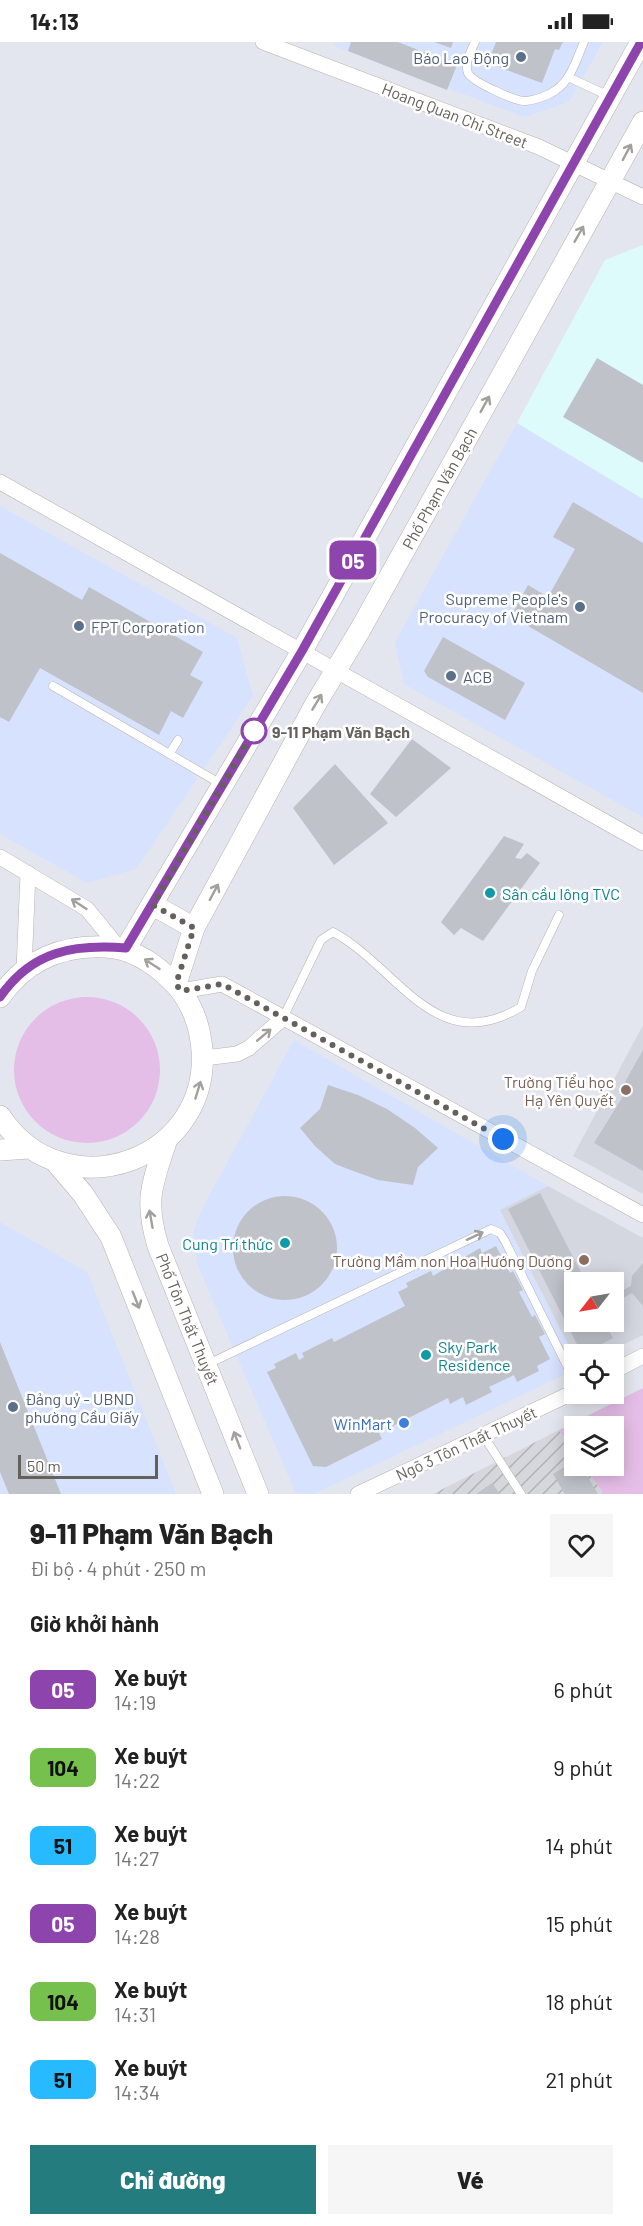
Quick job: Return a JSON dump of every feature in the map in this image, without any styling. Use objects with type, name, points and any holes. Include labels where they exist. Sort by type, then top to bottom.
[{"type":"main road","points":[[122,948],[153,905],[302,651],[641,42]]},
{"type":"main road","name":"Phố Phạm Văn Bạch","points":[[178,988],[194,928],[643,123]]},
{"type":"main road","points":[[153,905],[194,928]]},
{"type":"main road","points":[[0,997],[24,970],[46,956],[66,949],[122,948],[162,971],[178,988],[199,1027],[204,1058],[202,1077],[195,1101],[183,1121],[167,1139],[147,1154],[125,1163],[77,1167],[54,1160],[29,1148],[14,1135],[0,1116]]},
{"type":"main road","name":"Phố Tôn Thất Thuyết","points":[[167,1139],[153,1181],[149,1203],[150,1220],[158,1246],[258,1494]]},
{"type":"main road","points":[[0,1150],[29,1148]]},
{"type":"main road","points":[[54,1160],[83,1194],[111,1238],[213,1494]]},
{"type":"street","name":"Hoang Quan Chi Street","points":[[263,42],[539,147],[643,197]]},
{"type":"street","points":[[0,482],[643,843]]},
{"type":"street","points":[[0,857],[87,909],[122,948]]},
{"type":"street","points":[[24,970],[28,873]]},
{"type":"street","points":[[178,988],[222,984],[282,1019],[643,1215]]},
{"type":"street","points":[[204,1058],[243,1051],[282,1019]]},
{"type":"street","points":[[624,1366],[643,1356]]},
{"type":"street","name":"Ngõ 3 Tôn Thất Thuyết","points":[[358,1494],[564,1397]]},
{"type":"lane","points":[[475,42],[467,63],[468,73],[474,81],[523,102],[540,98],[556,90],[568,77],[584,42]]},
{"type":"lane","points":[[568,77],[610,97]]},
{"type":"lane","points":[[53,686],[222,785]]},
{"type":"lane","points":[[170,753],[178,740]]},
{"type":"lane","points":[[282,1019],[321,940],[333,932],[352,942],[422,1006],[461,1023],[500,1020],[521,1007],[532,971],[559,915]]},
{"type":"lane","points":[[207,1365],[491,1229],[500,1233],[564,1360]]},
{"type":"lane","points":[[483,1435],[520,1494]]},
{"type":"shaded area","points":[[336,42],[603,42],[569,102],[525,117],[334,46]]},
{"type":"shaded area","points":[[643,245],[643,499],[517,423],[605,260]]},
{"type":"shaded area","points":[[517,423],[643,499],[643,817],[404,684],[395,642]]},
{"type":"shaded area","points":[[0,506],[237,638],[253,696],[136,869],[87,883],[0,834]]},
{"type":"shaded area","points":[[87,997],[101,998],[115,1003],[128,1009],[139,1018],[148,1029],[154,1042],[159,1056],[159,1084],[154,1098],[148,1111],[139,1122],[128,1131],[115,1137],[101,1142],[87,1143],[73,1142],[59,1137],[46,1131],[35,1122],[26,1111],[20,1098],[15,1084],[14,1070],[15,1056],[20,1042],[26,1029],[35,1018],[46,1009],[59,1003],[73,998]]},
{"type":"shaded area","name":"Trường Tiểu học Hạ Yên Quyết","points":[[643,1025],[643,1194],[573,1156]]},
{"type":"shaded area","points":[[294,1040],[548,1186],[501,1210],[568,1344],[564,1344],[564,1375],[314,1494],[296,1494],[198,1266],[194,1247],[194,1230],[202,1209]]},
{"type":"shaded area","name":"Trường Mầm non Hoa Hướng Dương","points":[[548,1186],[643,1238],[643,1335],[624,1344],[568,1344],[500,1210]]},
{"type":"shaded area","points":[[0,1222],[87,1272],[176,1494],[0,1494]]},
{"type":"shaded area","points":[[643,1388],[643,1494],[604,1494],[591,1476],[624,1476],[624,1416],[587,1416],[611,1404],[624,1404],[624,1398]]},
{"type":"shaded area","points":[[564,1428],[564,1437],[559,1430]]},
{"type":"shaded area","points":[[559,1430],[564,1437],[564,1476],[591,1476],[604,1494],[433,1494]]},
{"type":"building","points":[[351,42],[398,42],[457,65],[447,90],[348,51]]},
{"type":"building","points":[[434,42],[453,42],[451,48]]},
{"type":"building","name":"Báo Lao Động","points":[[496,42],[563,42],[559,50],[555,49],[542,83],[488,63]]},
{"type":"building","points":[[597,358],[643,385],[643,463],[563,417]]},
{"type":"building","name":"Supreme People's Procuracy of Vietnam","points":[[573,502],[643,543],[643,693],[511,616],[528,585],[548,597],[575,549],[553,537]]},
{"type":"building","name":"FPT Corporation","points":[[0,553],[82,600],[89,587],[203,652],[190,675],[203,682],[183,718],[171,711],[159,735],[40,668],[9,722],[0,717]]},
{"type":"building","points":[[443,637],[525,683],[505,720],[428,677],[424,671]]},
{"type":"building","points":[[412,739],[451,768],[396,817],[370,794]]},
{"type":"building","points":[[335,764],[388,823],[334,865],[293,808]]},
{"type":"building","name":"Sân cầu lông TVC","points":[[504,836],[524,844],[515,858],[521,859],[527,853],[540,863],[483,941],[461,928],[454,935],[441,922]]},
{"type":"building","points":[[643,1050],[643,1171],[594,1143],[630,1085],[625,1082]]},
{"type":"building","points":[[328,1085],[358,1095],[387,1109],[415,1128],[438,1148],[418,1167],[413,1185],[378,1180],[335,1164],[315,1146],[300,1128],[320,1109]]},
{"type":"building","points":[[540,1193],[581,1272],[564,1272],[564,1319],[508,1209]]},
{"type":"building","name":"Cung Trí thức","points":[[285,1196],[305,1200],[322,1211],[333,1228],[337,1248],[333,1268],[322,1285],[305,1296],[285,1300],[265,1296],[248,1285],[237,1268],[233,1248],[237,1228],[248,1211],[265,1200]]},
{"type":"building","name":"Sky Park Residence","points":[[496,1246],[510,1273],[513,1271],[523,1290],[519,1292],[532,1317],[535,1315],[545,1334],[539,1337],[550,1359],[537,1366],[539,1371],[517,1382],[514,1375],[489,1387],[492,1392],[466,1405],[463,1397],[450,1404],[448,1398],[379,1433],[382,1439],[326,1467],[313,1466],[267,1372],[276,1368],[274,1364],[296,1353],[299,1360],[304,1357],[302,1353],[332,1338],[334,1342],[405,1306],[398,1292],[408,1287],[406,1283],[431,1271],[433,1276],[480,1248],[482,1253]]},
{"type":"building","points":[[643,1263],[643,1306],[632,1293],[624,1297],[624,1290],[631,1286],[632,1276]]},
{"type":"building","points":[[571,1332],[610,1332],[613,1338],[601,1344],[577,1344]]},
{"type":"building","name":"Đảng uỷ - UBND phường Cầu Giấy","points":[[0,1342],[61,1494],[9,1494],[0,1472]]},
{"type":"building","points":[[564,1467],[564,1476],[587,1476],[598,1494],[565,1494],[553,1474]]},
{"type":"building","points":[[492,1483],[500,1494],[476,1494]]},
{"type":"bus line","name":"05","points":[[0,997],[8,985],[24,970],[46,956],[66,949],[91,946],[126,948],[302,651],[641,42]]},
{"type":"place","name":"Báo Lao Động","points":[[521,57]]},
{"type":"place","name":"Supreme People's Procuracy of Vietnam","points":[[580,607]]},
{"type":"place","name":"FPT Corporation","points":[[79,626]]},
{"type":"place","name":"ACB","points":[[451,676]]},
{"type":"place","name":"9-11 Phạm Văn Bạch","points":[[254,731]]},
{"type":"place","name":"Sân cầu lông TVC","points":[[490,893]]},
{"type":"place","name":"Trường Tiểu học Hạ Yên Quyết","points":[[626,1090]]},
{"type":"place","name":"Cung Trí thức","points":[[285,1243]]},
{"type":"place","name":"Trường Mầm non Hoa Hướng Dương","points":[[584,1260]]},
{"type":"place","name":"Sky Park Residence","points":[[426,1355]]},
{"type":"place","name":"Đảng uỷ - UBND phường Cầu Giấy","points":[[13,1407]]},
{"type":"place","name":"WinMart","points":[[404,1423]]},
{"type":"route","points":[[254,731],[257,725],[153,905],[194,928],[176,984],[181,991],[210,984],[222,984],[503,1139]]}]
